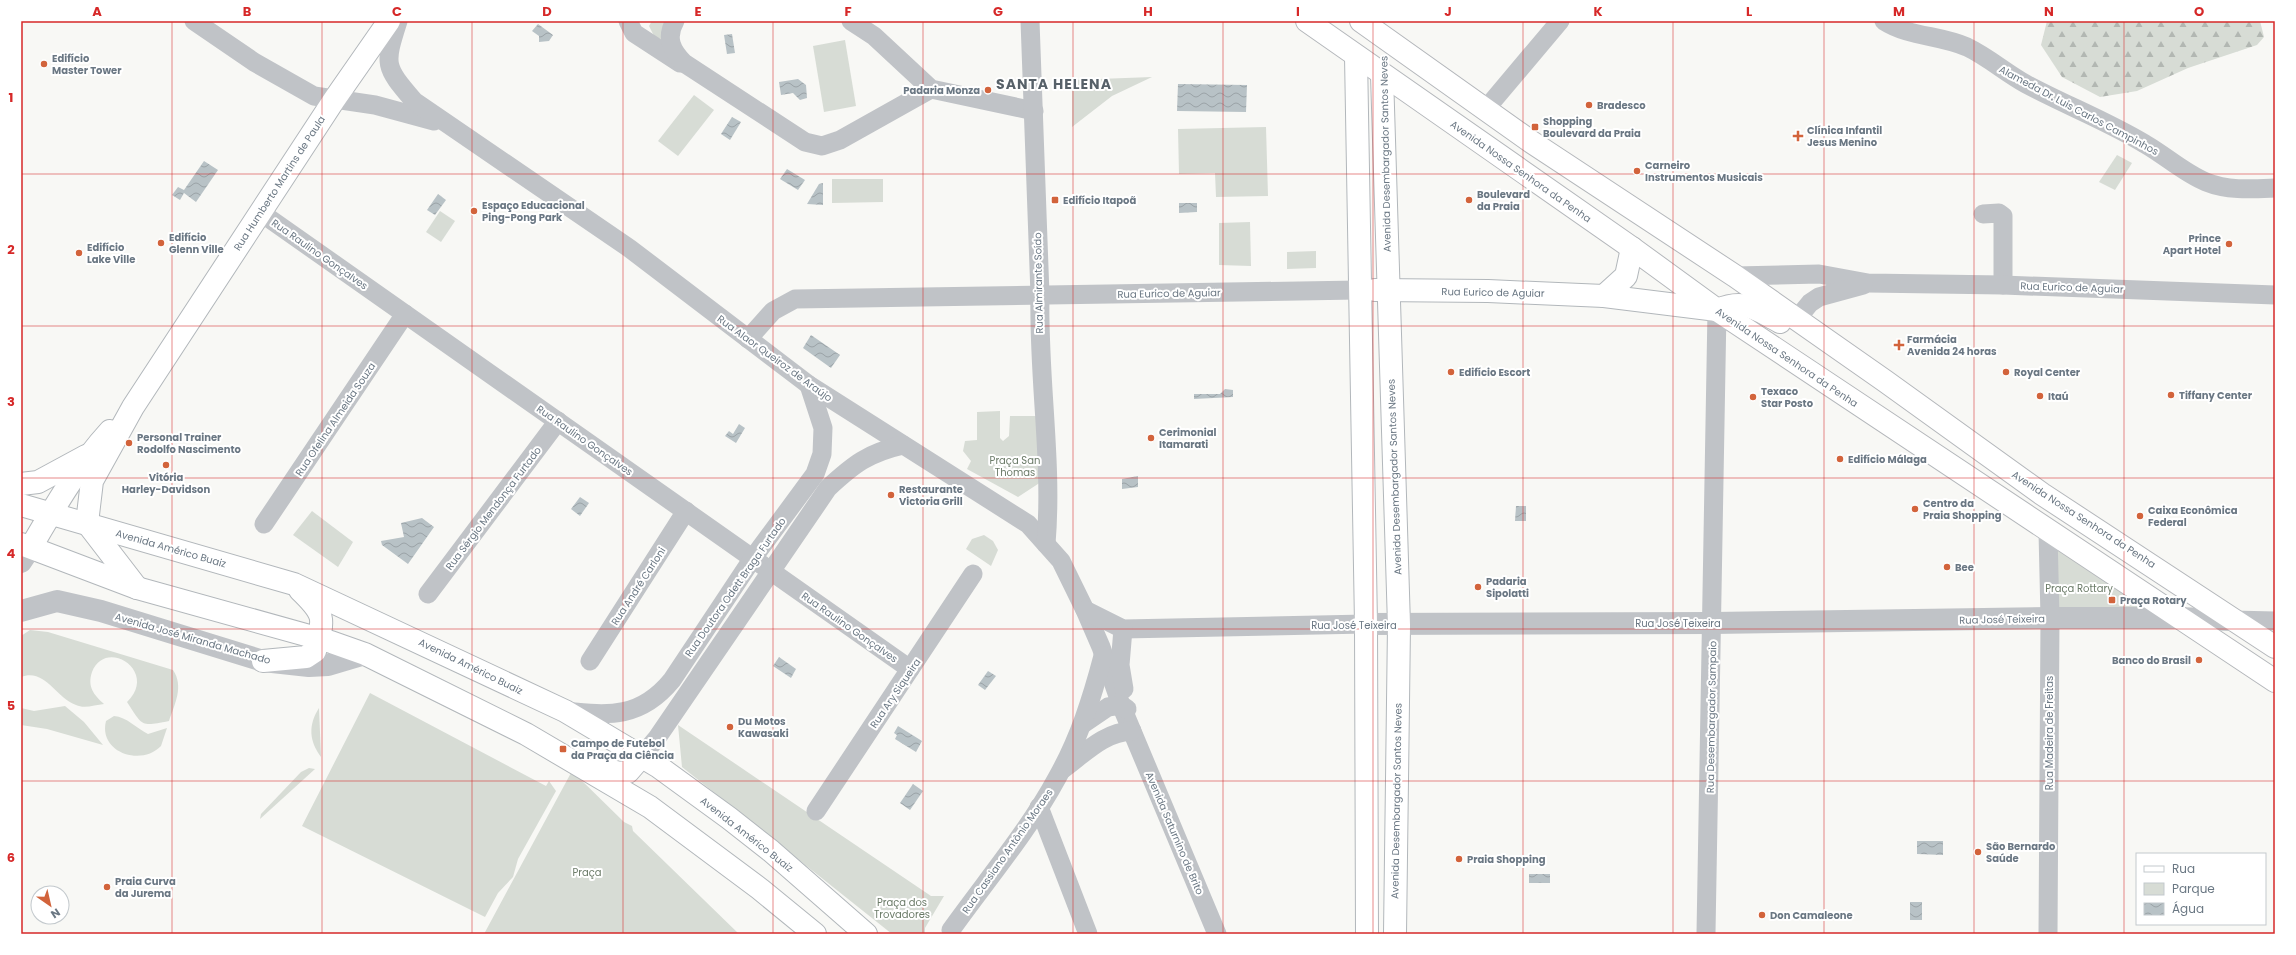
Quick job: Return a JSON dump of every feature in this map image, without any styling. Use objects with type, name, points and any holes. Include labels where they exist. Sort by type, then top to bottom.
[{"type":"main road","name":"Rua Humberto Martins de Paula","points":[[87,523],[92,481],[133,406],[334,100],[389,21]]},
{"type":"main road","name":"Avenida Nossa Senhora da Penha","points":[[1307,21],[1382,75],[1632,248],[1717,310],[2177,618],[2275,681]]},
{"type":"main road","points":[[1356,21],[1358,290],[1366,624],[1367,934]]},
{"type":"main road","name":"Avenida Nossa Senhora da Penha","points":[[1361,21],[1384,29],[1485,110],[1735,276],[2042,494],[2160,570],[2232,620],[2275,647]]},
{"type":"main road","name":"Avenida Desembargador Santos Neves","points":[[1384,29],[1382,75],[1399,625],[1395,934]]},
{"type":"main road","points":[[1604,296],[1626,276],[1632,248]]},
{"type":"main road","name":"Rua Eurico de Aguiar","points":[[1358,290],[1488,291],[1604,296],[1717,310]]},
{"type":"main road","points":[[1717,310],[1731,304],[1746,305],[1850,358]]},
{"type":"main road","name":"Rua Humberto Martins de Paula","points":[[24,551],[89,454],[133,406]]},
{"type":"main road","points":[[21,484],[38,482],[89,454]]},
{"type":"main road","points":[[2042,494],[2048,532]]},
{"type":"main road","name":"Avenida Américo Buaiz","points":[[21,505],[51,512],[294,584],[396,630],[565,711],[659,767],[771,851],[866,934]]},
{"type":"main road","points":[[87,523],[137,588]]},
{"type":"main road","points":[[24,551],[137,588],[319,639],[365,654],[526,734],[618,773],[628,772],[641,757]]},
{"type":"main road","points":[[263,661],[306,657],[315,651],[322,622],[318,607],[294,584]]},
{"type":"main road","points":[[526,734],[650,807],[760,889],[815,934]]},
{"type":"street","name":"Rua Alaor Queiroz de Araújo","points":[[194,21],[294,87],[314,96],[375,105],[444,123]]},
{"type":"street","name":"Rua Alaor Queiroz de Araújo","points":[[398,21],[387,60],[393,77],[414,101],[444,123],[629,248],[809,385],[1028,524],[1061,561],[1085,610]]},
{"type":"street","points":[[628,21],[634,33],[662,52],[697,72],[805,142],[822,146],[840,140],[931,89]]},
{"type":"street","points":[[675,21],[672,27],[671,46],[675,54],[697,72]]},
{"type":"street","points":[[851,21],[874,36],[931,89],[1034,111]]},
{"type":"street","name":"Rua Almirante Soído","points":[[1030,21],[1040,295],[1039,332],[1049,504],[1046,544]]},
{"type":"street","points":[[1485,110],[1560,21]]},
{"type":"street","name":"Alameda Dr. Luis Carlos Campinhos","points":[[1884,21],[1895,28],[1910,33],[1950,40],[1969,48],[2025,84],[2144,143],[2184,170],[2207,182],[2249,190],[2275,188]]},
{"type":"street","name":"Rua Raulino Gonçalves","points":[[260,212],[910,669]]},
{"type":"street","points":[[1983,214],[1999,212],[2003,216],[2003,285]]},
{"type":"street","points":[[1819,274],[1814,285],[1819,297]]},
{"type":"street","name":"Rua Eurico de Aguiar","points":[[1735,276],[1819,274],[1868,283],[2003,285],[2275,295]]},
{"type":"street","name":"Rua Eurico de Aguiar","points":[[1796,320],[1810,303],[1819,297],[1868,283]]},
{"type":"street","name":"Rua Eurico de Aguiar","points":[[748,339],[773,312],[795,299],[1358,290]]},
{"type":"street","name":"Rua Desembargador Sampaio","points":[[1708,934],[1717,310]]},
{"type":"street","name":"Rua Ofelina Almeida Souza","points":[[264,524],[405,314]]},
{"type":"street","name":"Rua Doutora Odett Braga Furtado","points":[[565,711],[607,715],[632,710],[659,696],[753,558],[815,474],[822,454],[823,428],[809,385]]},
{"type":"street","name":"Rua Sérgio Mendonça Furtado","points":[[428,594],[558,421]]},
{"type":"street","name":"Rua Doutora Odett Braga Furtado","points":[[641,757],[657,738],[828,488],[854,464],[881,450],[904,445]]},
{"type":"street","name":"Rua André Carloni","points":[[590,661],[686,511]]},
{"type":"street","name":"Rua Madeira de Freitas","points":[[2048,532],[2050,618],[2048,934]]},
{"type":"street","name":"Rua Ary Siqueira","points":[[816,811],[973,574]]},
{"type":"street","name":"Avenida José Miranda Machado","points":[[21,611],[57,601],[101,611],[263,661],[309,666],[328,665],[365,654]]},
{"type":"street","name":"Rua José Teixeira","points":[[1085,610],[1123,629],[1366,624],[1712,623],[2050,618],[2177,618],[2275,621]]},
{"type":"street","name":"Avenida Saturnino de Brito","points":[[1085,610],[1124,707],[1132,731],[1217,934]]},
{"type":"street","name":"Avenida Saturnino de Brito","points":[[1123,629],[1120,665],[1124,707]]},
{"type":"street","name":"Rua Cassiano Antônio Moraes","points":[[951,930],[1039,807],[1060,771],[1083,724],[1104,656]]},
{"type":"street","points":[[1083,724],[1108,707],[1124,707]]},
{"type":"street","name":"Rua Cassiano Antônio Moraes","points":[[1060,771],[1107,736],[1119,732],[1132,731]]},
{"type":"street","points":[[1039,807],[1088,934]]},
{"type":"green space","points":[[652,21],[666,21],[666,35],[661,39],[655,38],[649,26]]},
{"type":"green space","points":[[2047,21],[2260,21],[2264,37],[2257,45],[2188,68],[2137,91],[2100,97],[2062,77],[2041,45]]},
{"type":"green space","points":[[845,40],[856,106],[824,112],[813,46]]},
{"type":"green space","points":[[1152,77],[1112,96],[1072,127],[1072,80]]},
{"type":"green space","points":[[694,95],[714,110],[678,156],[658,141]]},
{"type":"green space","points":[[1266,127],[1268,196],[1216,197],[1215,173],[1179,174],[1178,129]]},
{"type":"green space","points":[[2117,155],[2132,163],[2115,190],[2099,182]]},
{"type":"green space","points":[[832,179],[883,179],[883,202],[832,203]]},
{"type":"green space","points":[[440,211],[455,221],[441,242],[426,232]]},
{"type":"green space","points":[[1250,222],[1251,266],[1219,265],[1219,223]]},
{"type":"green space","points":[[1316,251],[1316,268],[1287,269],[1287,252]]},
{"type":"green space","name":"Praça San Thomas","points":[[1000,411],[1000,438],[1003,441],[1009,436],[1010,416],[1038,416],[1041,482],[1018,497],[967,469],[971,461],[963,451],[965,441],[977,440],[977,412]]},
{"type":"green space","points":[[312,511],[353,542],[338,567],[293,535]]},
{"type":"green space","points":[[984,535],[993,541],[998,550],[991,566],[966,549],[972,539]]},
{"type":"green space","name":"Praça Rottary","points":[[2051,537],[2163,612],[2052,616]]},
{"type":"green space","points":[[30,630],[48,632],[173,670],[178,682],[178,689],[176,702],[169,721],[147,724],[143,723],[136,716],[127,702],[135,691],[137,680],[134,670],[127,663],[118,658],[108,658],[99,662],[92,672],[90,682],[92,690],[104,704],[86,707],[79,706],[62,696],[37,676],[29,675],[21,677],[21,636]]},
{"type":"green space","points":[[370,693],[546,786],[549,781],[556,791],[518,859],[513,877],[498,893],[485,917],[302,826]]},
{"type":"green space","points":[[65,706],[84,722],[103,745],[47,729],[21,725],[21,708],[34,711]]},
{"type":"green space","points":[[319,708],[321,757],[314,745],[311,733],[315,714]]},
{"type":"green space","points":[[114,716],[123,718],[148,734],[167,728],[161,746],[153,752],[143,755],[123,753],[115,748],[108,741],[105,732],[106,721]]},
{"type":"green space","name":"Praça dos Trovadores","points":[[678,725],[931,896],[944,896],[925,928],[925,934],[892,934],[682,767]]},
{"type":"green space","points":[[309,768],[315,769],[260,819],[261,814],[301,772]]},
{"type":"green space","name":"Praça","points":[[572,771],[624,822],[632,826],[633,831],[739,934],[484,934]]},
{"type":"water","points":[[538,24],[553,35],[549,41],[539,42],[539,36],[532,31]]},
{"type":"water","points":[[732,34],[735,53],[727,54],[724,35]]},
{"type":"water","points":[[798,79],[806,85],[807,98],[800,100],[793,93],[781,95],[779,82]]},
{"type":"water","points":[[1178,84],[1247,85],[1246,112],[1177,111]]},
{"type":"water","points":[[732,117],[741,122],[730,140],[721,134]]},
{"type":"water","points":[[204,161],[218,170],[196,202],[184,193],[180,200],[172,195],[178,187],[184,190]]},
{"type":"water","points":[[787,169],[805,180],[798,190],[780,179]]},
{"type":"water","points":[[823,183],[823,205],[807,204],[819,184]]},
{"type":"water","points":[[438,194],[446,200],[435,215],[427,210]]},
{"type":"water","points":[[1179,203],[1197,203],[1197,212],[1179,213]]},
{"type":"water","points":[[811,335],[840,355],[831,368],[803,348]]},
{"type":"water","points":[[1225,389],[1233,390],[1233,397],[1194,399],[1194,394],[1220,394]]},
{"type":"water","points":[[739,424],[745,428],[736,443],[725,436],[729,431],[733,434]]},
{"type":"water","points":[[1138,476],[1138,487],[1122,489],[1122,479]]},
{"type":"water","points":[[580,497],[589,503],[580,516],[571,509]]},
{"type":"water","points":[[1516,506],[1526,506],[1526,521],[1515,521]]},
{"type":"water","points":[[422,518],[434,527],[408,564],[382,545],[381,541],[404,537],[401,523]]},
{"type":"water","points":[[779,657],[796,669],[791,678],[773,666]]},
{"type":"water","points":[[988,671],[996,676],[985,690],[978,685]]},
{"type":"water","points":[[898,726],[922,741],[916,752],[895,739],[897,735],[894,733]]},
{"type":"water","points":[[913,784],[923,791],[910,810],[900,803]]},
{"type":"water","points":[[1917,841],[1943,841],[1943,855],[1917,854]]},
{"type":"water","points":[[1529,874],[1550,874],[1550,883],[1529,883]]},
{"type":"water","points":[[1910,902],[1922,902],[1922,920],[1910,920]]},
{"type":"place","name":"Edifício Master Tower","points":[[44,64]]},
{"type":"place","name":"Padaria Monza","points":[[988,90]]},
{"type":"place","name":"Bradesco","points":[[1589,105]]},
{"type":"place","name":"Shopping Boulevard da Praia","points":[[1535,127]]},
{"type":"place","name":"Clínica Infantil Jesus Menino","points":[[1798,136]]},
{"type":"place","name":"Carneiro Instrumentos Musicais","points":[[1637,171]]},
{"type":"place","name":"Edifício Itapoã","points":[[1055,200]]},
{"type":"place","name":"Boulevard da Praia","points":[[1469,200]]},
{"type":"place","name":"Espaço Educacional Ping-Pong Park","points":[[474,211]]},
{"type":"place","name":"Edifício Glenn Ville","points":[[161,243]]},
{"type":"place","name":"Prince Apart Hotel","points":[[2229,244]]},
{"type":"place","name":"Edifício Lake Ville","points":[[79,253]]},
{"type":"place","name":"Farmácia Avenida 24 horas","points":[[1899,345]]},
{"type":"place","name":"Edifício Escort","points":[[1451,372]]},
{"type":"place","name":"Royal Center","points":[[2006,372]]},
{"type":"place","name":"Tiffany Center","points":[[2171,395]]},
{"type":"place","name":"Itaú","points":[[2040,396]]},
{"type":"place","name":"Texaco Star Posto","points":[[1753,397]]},
{"type":"place","name":"Cerimonial Itamarati","points":[[1151,438]]},
{"type":"place","name":"Personal Trainer Rodolfo Nascimento","points":[[129,443]]},
{"type":"place","name":"Edifício Málaga","points":[[1840,459]]},
{"type":"place","name":"Vitória Harley-Davidson","points":[[166,465]]},
{"type":"place","name":"Restaurante Victoria Grill","points":[[891,495]]},
{"type":"place","name":"Centro da Praia Shopping","points":[[1915,509]]},
{"type":"place","name":"Caixa Econômica Federal","points":[[2140,516]]},
{"type":"place","name":"Bee","points":[[1947,567]]},
{"type":"place","name":"Padaria Sipolatti","points":[[1478,587]]},
{"type":"place","name":"Praça Rotary","points":[[2112,600]]},
{"type":"place","name":"Banco do Brasil","points":[[2199,660]]},
{"type":"place","name":"Du Motos Kawasaki","points":[[730,727]]},
{"type":"place","name":"Campo de Futebol da Praça da Ciência","points":[[563,749]]},
{"type":"place","name":"São Bernardo Saúde","points":[[1978,852]]},
{"type":"place","name":"Praia Shopping","points":[[1459,859]]},
{"type":"place","name":"Praia Curva da Jurema","points":[[107,887]]},
{"type":"place","name":"Don Camaleone","points":[[1762,915]]},
{"type":"district","name":"SANTA HELENA","points":[[1054,84]]}]
